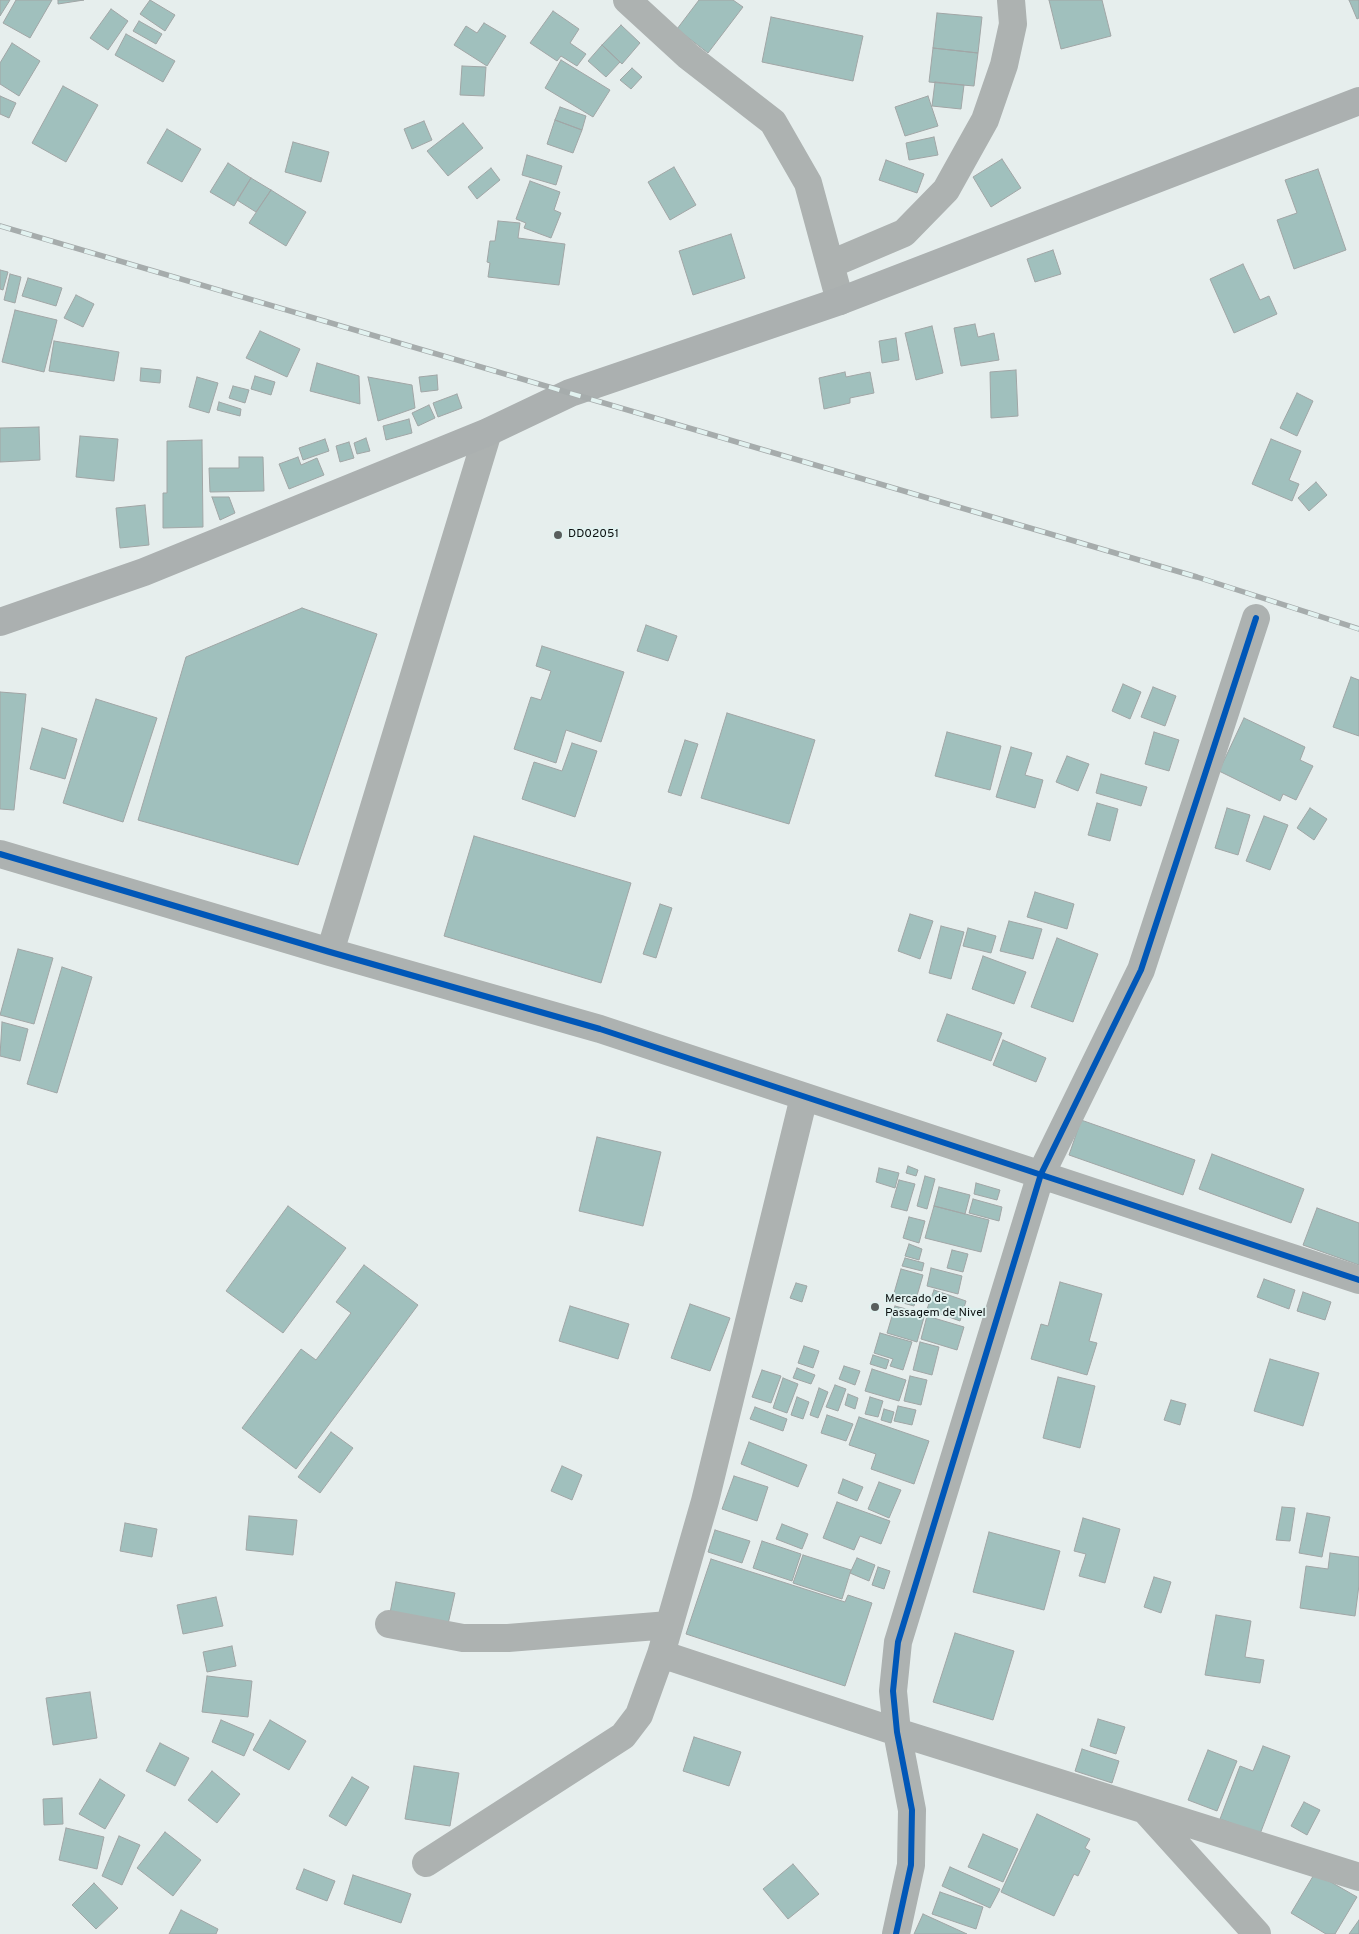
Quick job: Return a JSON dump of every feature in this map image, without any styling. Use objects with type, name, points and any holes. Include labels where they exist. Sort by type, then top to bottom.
[{"type":"main road","points":[[0,622],[144,572],[488,432],[570,393],[840,301],[1359,102]]},
{"type":"street","points":[[627,0],[688,56],[773,122],[808,183],[832,264],[840,301]]},
{"type":"street","points":[[832,264],[904,233],[946,190],[985,120],[1004,65],[1013,24],[1011,0]]},
{"type":"street","points":[[330,952],[488,432]]},
{"type":"street","points":[[896,1934],[912,1856],[912,1810],[897,1732],[893,1691],[898,1642],[1041,1174],[1141,970],[1256,618]]},
{"type":"street","points":[[0,854],[600,1030],[1359,1280]]},
{"type":"street","points":[[426,1863],[623,1736],[639,1715],[661,1654],[704,1501],[804,1096]]},
{"type":"street","points":[[389,1624],[463,1638],[508,1638],[669,1625]]},
{"type":"street","points":[[661,1654],[897,1732],[1359,1877]]},
{"type":"street","points":[[1145,1810],[1257,1934]]},
{"type":"building","points":[[0,0],[10,0],[0,16]]},
{"type":"building","points":[[16,0],[52,0],[30,38],[3,23]]},
{"type":"building","points":[[58,0],[84,0],[58,4]]},
{"type":"building","points":[[150,0],[175,15],[165,31],[140,14]]},
{"type":"building","points":[[699,0],[733,0],[743,7],[708,53],[677,29]]},
{"type":"building","points":[[1049,0],[1102,0],[1111,36],[1061,49]]},
{"type":"building","points":[[1349,0],[1359,0],[1359,18],[1357,19]]},
{"type":"building","points":[[111,9],[128,21],[108,50],[90,38]]},
{"type":"building","points":[[553,11],[579,29],[570,43],[586,54],[577,66],[561,56],[557,61],[530,43]]},
{"type":"building","points":[[937,13],[982,17],[978,53],[933,48]]},
{"type":"building","points":[[771,17],[863,36],[853,81],[762,62]]},
{"type":"building","points":[[139,21],[162,34],[156,44],[133,31]]},
{"type":"building","points":[[484,23],[506,36],[487,66],[454,45],[466,26],[477,33]]},
{"type":"building","points":[[621,25],[640,43],[622,64],[602,45]]},
{"type":"building","points":[[126,34],[175,61],[163,82],[115,55]]},
{"type":"building","points":[[12,43],[40,61],[19,96],[0,84],[0,63]]},
{"type":"building","points":[[602,45],[620,62],[606,77],[588,61]]},
{"type":"building","points":[[933,48],[978,53],[974,86],[929,82]]},
{"type":"building","points":[[561,60],[610,90],[593,117],[545,88]]},
{"type":"building","points":[[462,66],[486,67],[484,96],[460,95]]},
{"type":"building","points":[[632,68],[642,77],[631,89],[620,80]]},
{"type":"building","points":[[935,82],[964,85],[961,109],[932,106]]},
{"type":"building","points":[[63,86],[98,105],[66,162],[32,143]]},
{"type":"building","points":[[0,96],[16,103],[9,118],[0,114]]},
{"type":"building","points":[[928,96],[938,126],[905,136],[895,107]]},
{"type":"building","points":[[560,107],[586,116],[582,130],[555,120]]},
{"type":"building","points":[[555,120],[582,130],[573,153],[547,144]]},
{"type":"building","points":[[424,121],[432,140],[412,149],[404,129]]},
{"type":"building","points":[[463,123],[483,148],[448,176],[427,151]]},
{"type":"building","points":[[167,129],[201,149],[182,182],[147,163]]},
{"type":"building","points":[[934,137],[938,155],[909,160],[906,143]]},
{"type":"building","points":[[293,142],[329,152],[321,182],[285,172]]},
{"type":"building","points":[[527,155],[562,166],[556,185],[522,175]]},
{"type":"building","points":[[1002,159],[1021,188],[991,207],[973,177]]},
{"type":"building","points":[[886,160],[924,174],[917,193],[879,180]]},
{"type":"building","points":[[228,163],[251,178],[234,206],[210,192]]},
{"type":"building","points":[[674,167],[696,205],[670,220],[648,182]]},
{"type":"building","points":[[491,168],[500,180],[477,199],[468,187]]},
{"type":"building","points":[[1318,169],[1346,250],[1294,269],[1277,220],[1297,213],[1285,180]]},
{"type":"building","points":[[251,178],[271,190],[256,212],[237,200]]},
{"type":"building","points":[[530,181],[560,192],[554,210],[561,213],[551,238],[524,228],[526,223],[516,219]]},
{"type":"building","points":[[271,190],[306,212],[286,246],[249,223]]},
{"type":"building","points":[[498,221],[520,223],[518,238],[565,244],[559,285],[488,277],[490,263],[487,262],[490,241],[495,241]]},
{"type":"building","points":[[731,234],[745,278],[693,295],[679,251]]},
{"type":"building","points":[[1053,250],[1061,274],[1035,282],[1027,259]]},
{"type":"building","points":[[1243,264],[1260,300],[1269,296],[1277,314],[1234,333],[1210,279]]},
{"type":"building","points":[[0,270],[8,272],[3,290],[0,289]]},
{"type":"building","points":[[10,274],[21,277],[15,303],[4,300]]},
{"type":"building","points":[[28,278],[62,288],[56,306],[22,296]]},
{"type":"building","points":[[76,295],[94,304],[83,327],[64,318]]},
{"type":"building","points":[[15,310],[57,320],[44,372],[2,362]]},
{"type":"building","points":[[975,324],[978,337],[994,333],[999,360],[961,366],[954,328]]},
{"type":"building","points":[[932,326],[943,373],[916,380],[905,333]]},
{"type":"building","points":[[260,331],[300,349],[287,377],[246,358]]},
{"type":"building","points":[[896,338],[899,360],[882,363],[879,341]]},
{"type":"building","points":[[54,341],[119,352],[114,381],[49,371]]},
{"type":"building","points":[[317,363],[359,376],[360,404],[310,391]]},
{"type":"building","points":[[141,368],[161,370],[160,383],[140,381]]},
{"type":"building","points":[[1016,370],[1018,416],[991,418],[990,372]]},
{"type":"building","points":[[845,372],[846,377],[870,372],[874,393],[850,398],[850,403],[824,409],[819,378]]},
{"type":"building","points":[[437,375],[438,390],[421,392],[419,377]]},
{"type":"building","points":[[255,376],[275,382],[271,395],[251,389]]},
{"type":"building","points":[[197,377],[218,383],[209,413],[189,407]]},
{"type":"building","points":[[368,377],[412,385],[415,408],[378,421]]},
{"type":"building","points":[[233,386],[249,390],[245,403],[229,398]]},
{"type":"building","points":[[1297,393],[1313,401],[1297,436],[1280,428]]},
{"type":"building","points":[[457,394],[462,408],[438,417],[433,403]]},
{"type":"building","points":[[219,402],[241,409],[240,416],[217,410]]},
{"type":"building","points":[[429,405],[435,418],[418,426],[412,413]]},
{"type":"building","points":[[409,419],[412,433],[386,440],[383,426]]},
{"type":"building","points":[[39,427],[40,460],[0,462],[0,428]]},
{"type":"building","points":[[80,436],[118,439],[114,481],[76,477]]},
{"type":"building","points":[[366,438],[370,451],[357,454],[354,443]]},
{"type":"building","points":[[325,439],[329,451],[303,460],[299,448]]},
{"type":"building","points":[[1271,439],[1301,451],[1289,480],[1299,484],[1292,501],[1252,484]]},
{"type":"building","points":[[202,440],[203,527],[163,528],[163,493],[167,493],[167,441]]},
{"type":"building","points":[[349,442],[354,458],[340,462],[336,446]]},
{"type":"building","points":[[239,457],[263,457],[264,491],[210,492],[209,468],[239,468]]},
{"type":"building","points":[[298,457],[301,465],[317,458],[324,475],[289,489],[279,464]]},
{"type":"building","points":[[1316,482],[1327,495],[1309,511],[1298,498]]},
{"type":"building","points":[[212,497],[229,497],[235,513],[220,520]]},
{"type":"building","points":[[145,505],[149,545],[120,548],[116,508]]},
{"type":"building","points":[[302,608],[377,634],[298,865],[138,820],[186,657]]},
{"type":"building","points":[[646,625],[677,636],[668,661],[637,651]]},
{"type":"building","points":[[542,646],[624,672],[601,742],[566,730],[556,763],[514,749],[531,697],[541,700],[551,671],[536,666]]},
{"type":"building","points":[[1351,677],[1359,680],[1359,736],[1333,727]]},
{"type":"building","points":[[1123,684],[1141,692],[1130,719],[1112,711]]},
{"type":"building","points":[[1153,687],[1176,696],[1165,726],[1141,717]]},
{"type":"building","points":[[0,692],[26,694],[14,810],[0,809]]},
{"type":"building","points":[[96,699],[157,718],[123,822],[63,803]]},
{"type":"building","points":[[727,713],[815,740],[789,824],[701,798]]},
{"type":"building","points":[[1244,718],[1305,747],[1300,760],[1313,766],[1296,800],[1283,794],[1280,801],[1219,771]]},
{"type":"building","points":[[42,728],[77,739],[65,779],[30,769]]},
{"type":"building","points":[[947,732],[1001,746],[990,790],[935,776]]},
{"type":"building","points":[[1154,732],[1179,740],[1169,771],[1145,764]]},
{"type":"building","points":[[685,740],[698,744],[681,796],[668,792]]},
{"type":"building","points":[[572,743],[597,751],[575,817],[522,799],[534,762],[562,771]]},
{"type":"building","points":[[1011,747],[1032,753],[1025,775],[1043,780],[1035,808],[996,797]]},
{"type":"building","points":[[1067,756],[1089,764],[1078,791],[1056,782]]},
{"type":"building","points":[[1101,774],[1147,787],[1141,806],[1096,793]]},
{"type":"building","points":[[1097,803],[1118,809],[1110,841],[1088,835]]},
{"type":"building","points":[[1227,808],[1250,815],[1238,855],[1215,848]]},
{"type":"building","points":[[1310,808],[1327,819],[1314,840],[1297,828]]},
{"type":"building","points":[[1264,816],[1288,825],[1270,870],[1246,861]]},
{"type":"building","points":[[474,836],[631,883],[601,983],[444,936]]},
{"type":"building","points":[[1035,892],[1074,904],[1067,929],[1027,917]]},
{"type":"building","points":[[660,904],[672,908],[656,958],[643,954]]},
{"type":"building","points":[[910,914],[933,921],[920,959],[898,951]]},
{"type":"building","points":[[1009,921],[1042,929],[1033,959],[1000,951]]},
{"type":"building","points":[[941,926],[964,932],[951,979],[929,973]]},
{"type":"building","points":[[968,928],[996,936],[991,953],[963,946]]},
{"type":"building","points":[[1057,938],[1098,954],[1073,1022],[1031,1007]]},
{"type":"building","points":[[18,949],[53,958],[34,1024],[0,1015]]},
{"type":"building","points":[[983,956],[1026,972],[1014,1004],[972,989]]},
{"type":"building","points":[[62,967],[92,977],[57,1093],[27,1084]]},
{"type":"building","points":[[947,1014],[1002,1033],[991,1061],[937,1041]]},
{"type":"building","points":[[2,1022],[28,1029],[20,1061],[0,1056]]},
{"type":"building","points":[[1003,1040],[1046,1058],[1036,1082],[993,1065]]},
{"type":"building","points":[[1081,1120],[1195,1160],[1183,1195],[1069,1155]]},
{"type":"building","points":[[597,1137],[661,1152],[643,1226],[579,1211]]},
{"type":"building","points":[[1212,1154],[1304,1189],[1291,1223],[1199,1189]]},
{"type":"building","points":[[908,1166],[918,1170],[916,1176],[906,1173]]},
{"type":"building","points":[[879,1168],[899,1173],[895,1188],[876,1182]]},
{"type":"building","points":[[925,1176],[935,1179],[927,1209],[917,1206]]},
{"type":"building","points":[[899,1180],[915,1184],[907,1211],[891,1207]]},
{"type":"building","points":[[976,1183],[1000,1190],[997,1200],[974,1194]]},
{"type":"building","points":[[939,1187],[970,1195],[965,1214],[934,1206]]},
{"type":"building","points":[[973,1199],[1002,1207],[999,1221],[969,1213]]},
{"type":"building","points":[[288,1206],[346,1248],[283,1333],[226,1291]]},
{"type":"building","points":[[934,1206],[989,1220],[981,1252],[925,1238]]},
{"type":"building","points":[[1317,1208],[1359,1223],[1359,1265],[1303,1245]]},
{"type":"building","points":[[909,1217],[925,1221],[919,1243],[903,1238]]},
{"type":"building","points":[[909,1244],[922,1249],[919,1260],[905,1256]]},
{"type":"building","points":[[952,1250],[968,1254],[963,1272],[947,1268]]},
{"type":"building","points":[[905,1258],[924,1263],[922,1271],[902,1266]]},
{"type":"building","points":[[364,1265],[418,1305],[296,1469],[242,1428],[301,1349],[316,1360],[351,1313],[336,1302]]},
{"type":"building","points":[[931,1268],[962,1276],[958,1294],[927,1286]]},
{"type":"building","points":[[901,1269],[923,1275],[914,1306],[892,1300]]},
{"type":"building","points":[[1264,1279],[1295,1290],[1289,1309],[1257,1297]]},
{"type":"building","points":[[1060,1282],[1102,1294],[1089,1341],[1097,1343],[1087,1375],[1031,1359],[1041,1324],[1048,1326]]},
{"type":"building","points":[[796,1283],[807,1286],[802,1302],[790,1298]]},
{"type":"building","points":[[934,1290],[966,1301],[960,1321],[927,1309]]},
{"type":"building","points":[[1303,1292],[1331,1302],[1325,1320],[1297,1311]]},
{"type":"building","points":[[690,1304],[730,1318],[710,1371],[671,1358]]},
{"type":"building","points":[[570,1306],[629,1324],[618,1359],[559,1341]]},
{"type":"building","points":[[895,1306],[925,1314],[917,1342],[887,1333]]},
{"type":"building","points":[[927,1316],[964,1327],[957,1350],[921,1339]]},
{"type":"building","points":[[880,1333],[912,1342],[903,1370],[890,1366],[893,1359],[874,1353]]},
{"type":"building","points":[[920,1342],[939,1347],[932,1375],[913,1370]]},
{"type":"building","points":[[804,1346],[819,1351],[813,1368],[798,1363]]},
{"type":"building","points":[[873,1355],[889,1360],[886,1369],[870,1364]]},
{"type":"building","points":[[1270,1359],[1319,1373],[1303,1426],[1254,1411]]},
{"type":"building","points":[[844,1366],[860,1371],[855,1385],[839,1379]]},
{"type":"building","points":[[797,1368],[815,1375],[811,1384],[793,1378]]},
{"type":"building","points":[[872,1369],[906,1380],[899,1401],[865,1391]]},
{"type":"building","points":[[762,1370],[781,1376],[771,1403],[752,1397]]},
{"type":"building","points":[[910,1376],[927,1380],[921,1405],[904,1401]]},
{"type":"building","points":[[1058,1377],[1095,1386],[1080,1448],[1043,1438]]},
{"type":"building","points":[[783,1378],[798,1384],[787,1413],[773,1408]]},
{"type":"building","points":[[835,1385],[846,1389],[838,1411],[826,1407]]},
{"type":"building","points":[[819,1388],[828,1392],[818,1418],[810,1415]]},
{"type":"building","points":[[848,1394],[858,1398],[855,1409],[845,1405]]},
{"type":"building","points":[[797,1397],[809,1402],[803,1419],[791,1415]]},
{"type":"building","points":[[870,1397],[883,1401],[878,1417],[865,1414]]},
{"type":"building","points":[[1171,1400],[1186,1404],[1180,1425],[1164,1420]]},
{"type":"building","points":[[898,1406],[916,1410],[912,1425],[894,1421]]},
{"type":"building","points":[[755,1407],[787,1419],[783,1431],[750,1419]]},
{"type":"building","points":[[884,1409],[894,1412],[891,1423],[881,1420]]},
{"type":"building","points":[[827,1415],[853,1424],[846,1441],[821,1433]]},
{"type":"building","points":[[859,1417],[929,1441],[914,1484],[871,1469],[876,1454],[849,1445]]},
{"type":"building","points":[[331,1432],[353,1448],[320,1493],[298,1477]]},
{"type":"building","points":[[749,1442],[807,1465],[798,1487],[741,1464]]},
{"type":"building","points":[[562,1466],[582,1475],[572,1500],[551,1491]]},
{"type":"building","points":[[734,1476],[768,1487],[757,1521],[722,1509]]},
{"type":"building","points":[[843,1479],[863,1487],[857,1501],[838,1493]]},
{"type":"building","points":[[879,1482],[901,1490],[889,1518],[868,1509]]},
{"type":"building","points":[[837,1502],[890,1521],[881,1544],[860,1536],[854,1550],[823,1538]]},
{"type":"building","points":[[1282,1507],[1295,1508],[1290,1541],[1276,1540]]},
{"type":"building","points":[[1307,1513],[1330,1517],[1322,1557],[1299,1553]]},
{"type":"building","points":[[249,1516],[297,1520],[293,1555],[246,1550]]},
{"type":"building","points":[[1083,1518],[1120,1529],[1105,1583],[1079,1576],[1086,1554],[1074,1551]]},
{"type":"building","points":[[125,1523],[157,1529],[152,1557],[120,1551]]},
{"type":"building","points":[[782,1524],[808,1534],[802,1549],[776,1539]]},
{"type":"building","points":[[715,1530],[750,1541],[742,1563],[708,1552]]},
{"type":"building","points":[[989,1532],[1060,1551],[1044,1610],[973,1592]]},
{"type":"building","points":[[762,1541],[801,1554],[792,1581],[753,1568]]},
{"type":"building","points":[[1330,1553],[1359,1557],[1359,1585],[1355,1616],[1300,1608],[1306,1566],[1328,1569]]},
{"type":"building","points":[[803,1555],[851,1570],[842,1599],[793,1583]]},
{"type":"building","points":[[857,1558],[875,1565],[869,1581],[850,1573]]},
{"type":"building","points":[[711,1559],[845,1602],[848,1595],[872,1603],[845,1686],[686,1634]]},
{"type":"building","points":[[878,1567],[890,1571],[884,1589],[872,1585]]},
{"type":"building","points":[[1154,1577],[1171,1582],[1161,1613],[1144,1607]]},
{"type":"building","points":[[396,1582],[455,1593],[448,1624],[390,1613]]},
{"type":"building","points":[[216,1597],[223,1626],[183,1634],[177,1605]]},
{"type":"building","points":[[1216,1615],[1251,1621],[1245,1657],[1264,1660],[1260,1683],[1205,1675]]},
{"type":"building","points":[[955,1633],[1014,1651],[993,1720],[933,1702]]},
{"type":"building","points":[[232,1646],[236,1666],[207,1672],[203,1652]]},
{"type":"building","points":[[207,1676],[252,1681],[248,1717],[202,1712]]},
{"type":"building","points":[[90,1692],[97,1738],[53,1745],[46,1698]]},
{"type":"building","points":[[1098,1719],[1125,1727],[1116,1754],[1090,1746]]},
{"type":"building","points":[[221,1720],[254,1734],[244,1756],[212,1742]]},
{"type":"building","points":[[270,1720],[306,1741],[289,1770],[253,1750]]},
{"type":"building","points":[[694,1737],[741,1752],[729,1786],[683,1771]]},
{"type":"building","points":[[160,1743],[189,1758],[175,1786],[146,1771]]},
{"type":"building","points":[[1263,1746],[1290,1756],[1260,1834],[1220,1819],[1240,1766],[1253,1771]]},
{"type":"building","points":[[1082,1749],[1119,1761],[1112,1783],[1075,1771]]},
{"type":"building","points":[[1208,1750],[1237,1761],[1217,1811],[1188,1800]]},
{"type":"building","points":[[414,1766],[459,1773],[450,1826],[405,1819]]},
{"type":"building","points":[[212,1771],[240,1794],[217,1823],[188,1800]]},
{"type":"building","points":[[352,1777],[369,1787],[346,1826],[329,1816]]},
{"type":"building","points":[[100,1779],[125,1795],[105,1829],[79,1814]]},
{"type":"building","points":[[62,1798],[63,1824],[44,1825],[43,1799]]},
{"type":"building","points":[[1304,1802],[1320,1810],[1307,1835],[1291,1826]]},
{"type":"building","points":[[1037,1814],[1090,1839],[1085,1848],[1090,1851],[1078,1876],[1074,1874],[1054,1916],[1001,1892]]},
{"type":"building","points":[[66,1828],[104,1837],[97,1869],[59,1860]]},
{"type":"building","points":[[165,1832],[201,1860],[173,1896],[137,1868]]},
{"type":"building","points":[[983,1834],[1018,1849],[1003,1882],[968,1867]]},
{"type":"building","points":[[119,1836],[140,1845],[122,1885],[102,1876]]},
{"type":"building","points":[[793,1864],[819,1894],[788,1919],[763,1889]]},
{"type":"building","points":[[950,1867],[1000,1889],[990,1908],[942,1886]]},
{"type":"building","points":[[304,1869],[335,1881],[327,1901],[296,1889]]},
{"type":"building","points":[[1315,1873],[1357,1897],[1335,1934],[1326,1934],[1291,1913]]},
{"type":"building","points":[[353,1875],[411,1894],[401,1923],[344,1904]]},
{"type":"building","points":[[94,1883],[118,1908],[96,1929],[72,1905]]},
{"type":"building","points":[[940,1892],[983,1907],[976,1929],[932,1914]]},
{"type":"building","points":[[181,1910],[218,1929],[216,1934],[169,1934]]},
{"type":"building","points":[[923,1914],[967,1934],[914,1934]]},
{"type":"building","points":[[1359,1920],[1359,1934],[1349,1934]]},
{"type":"railway","points":[[0,226],[1197,577],[1359,629]]},
{"type":"cycle path","points":[[896,1934],[911,1865],[912,1810],[897,1732],[893,1691],[898,1642],[1041,1174],[1141,970],[1256,618]]},
{"type":"cycle path","points":[[0,854],[330,952],[600,1029],[1359,1280]]},
{"type":"place","name":"DD02051","points":[[558,535]]},
{"type":"place","name":"Mercado de Passagem de Nivel","points":[[875,1307]]}]
